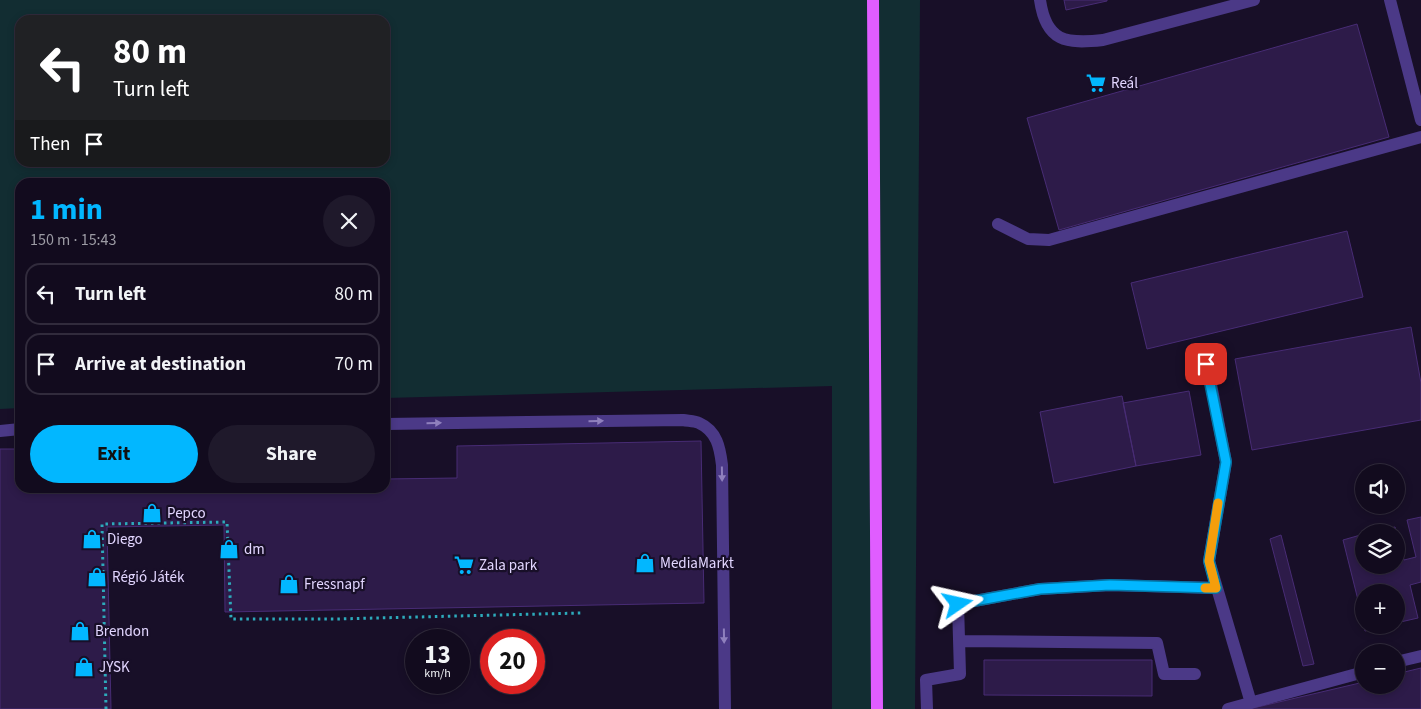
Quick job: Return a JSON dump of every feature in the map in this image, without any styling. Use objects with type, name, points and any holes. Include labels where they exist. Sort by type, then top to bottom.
[{"type":"main road","points":[[873,0],[877,709]]},
{"type":"street","points":[[1040,0],[1047,26],[1055,35],[1069,41],[1085,42],[1104,40],[1254,0]]},
{"type":"street","points":[[1390,0],[1421,120]]},
{"type":"street","points":[[998,224],[1028,239],[1049,240],[1421,138]]},
{"type":"street","points":[[1206,364],[1226,462],[1209,561],[1251,703]]},
{"type":"street","points":[[390,424],[683,420],[699,423],[712,433],[720,445],[722,465],[725,709]]},
{"type":"street","points":[[0,431],[15,430]]},
{"type":"street","points":[[928,709],[926,680],[960,674],[958,604],[1040,589],[1110,585],[1216,588]]},
{"type":"street","points":[[959,641],[1157,643],[1164,674],[1195,674]]},
{"type":"street","points":[[1405,660],[1421,656]]},
{"type":"street","points":[[1228,709],[1355,674]]},
{"type":"path","points":[[106,709],[102,524],[227,522],[230,619],[336,619],[581,613]]},
{"type":"green space","points":[[0,0],[920,0],[915,709],[832,709],[832,386],[390,398],[390,178],[15,178],[15,408],[0,409]]},
{"type":"building","points":[[1064,0],[1107,0],[1107,1],[1066,10]]},
{"type":"building","points":[[1357,24],[1389,137],[1059,230],[1027,118]]},
{"type":"building","points":[[1347,231],[1363,297],[1147,349],[1131,283]]},
{"type":"building","points":[[1411,327],[1421,383],[1421,420],[1252,450],[1235,359]]},
{"type":"building","points":[[1189,391],[1201,455],[1136,466],[1123,403]]},
{"type":"building","points":[[1122,396],[1136,466],[1054,483],[1040,412]]},
{"type":"building","name":"Zala park","points":[[701,441],[704,603],[225,612],[224,525],[107,527],[111,709],[0,709],[0,449],[15,449],[15,493],[390,493],[390,479],[457,478],[457,446]]},
{"type":"building","points":[[1421,517],[1421,582],[1410,585],[1418,618],[1405,621],[1405,584],[1355,584],[1355,588],[1343,540],[1355,537],[1355,574],[1405,574],[1405,560],[1416,557],[1407,520]]},
{"type":"building","points":[[1281,535],[1314,664],[1303,666],[1270,539]]},
{"type":"building","points":[[984,660],[1152,660],[1152,696],[984,695]]},
{"type":"building","points":[[1421,668],[1421,709],[1249,709],[1355,684],[1355,694],[1405,694],[1405,672]]},
{"type":"slow traffic","points":[[1205,588],[1216,588],[1209,561],[1218,503]]},
{"type":"place","name":"Reál","points":[[1096,83]]},
{"type":"place","name":"Pepco","points":[[152,513]]},
{"type":"place","name":"Diego","points":[[92,539]]},
{"type":"place","name":"dm","points":[[229,549]]},
{"type":"place","name":"MediaMarkt","points":[[645,563]]},
{"type":"place","name":"Zala park","points":[[464,565]]},
{"type":"place","name":"Régió Játék","points":[[97,577]]},
{"type":"place","name":"Fressnapf","points":[[289,584]]},
{"type":"place","name":"Brendon","points":[[80,631]]},
{"type":"place","name":"JYSK","points":[[84,667]]},
{"type":"route","points":[[958,604],[1040,589],[1110,585],[1216,588],[1209,561],[1226,462],[1206,364]]}]
